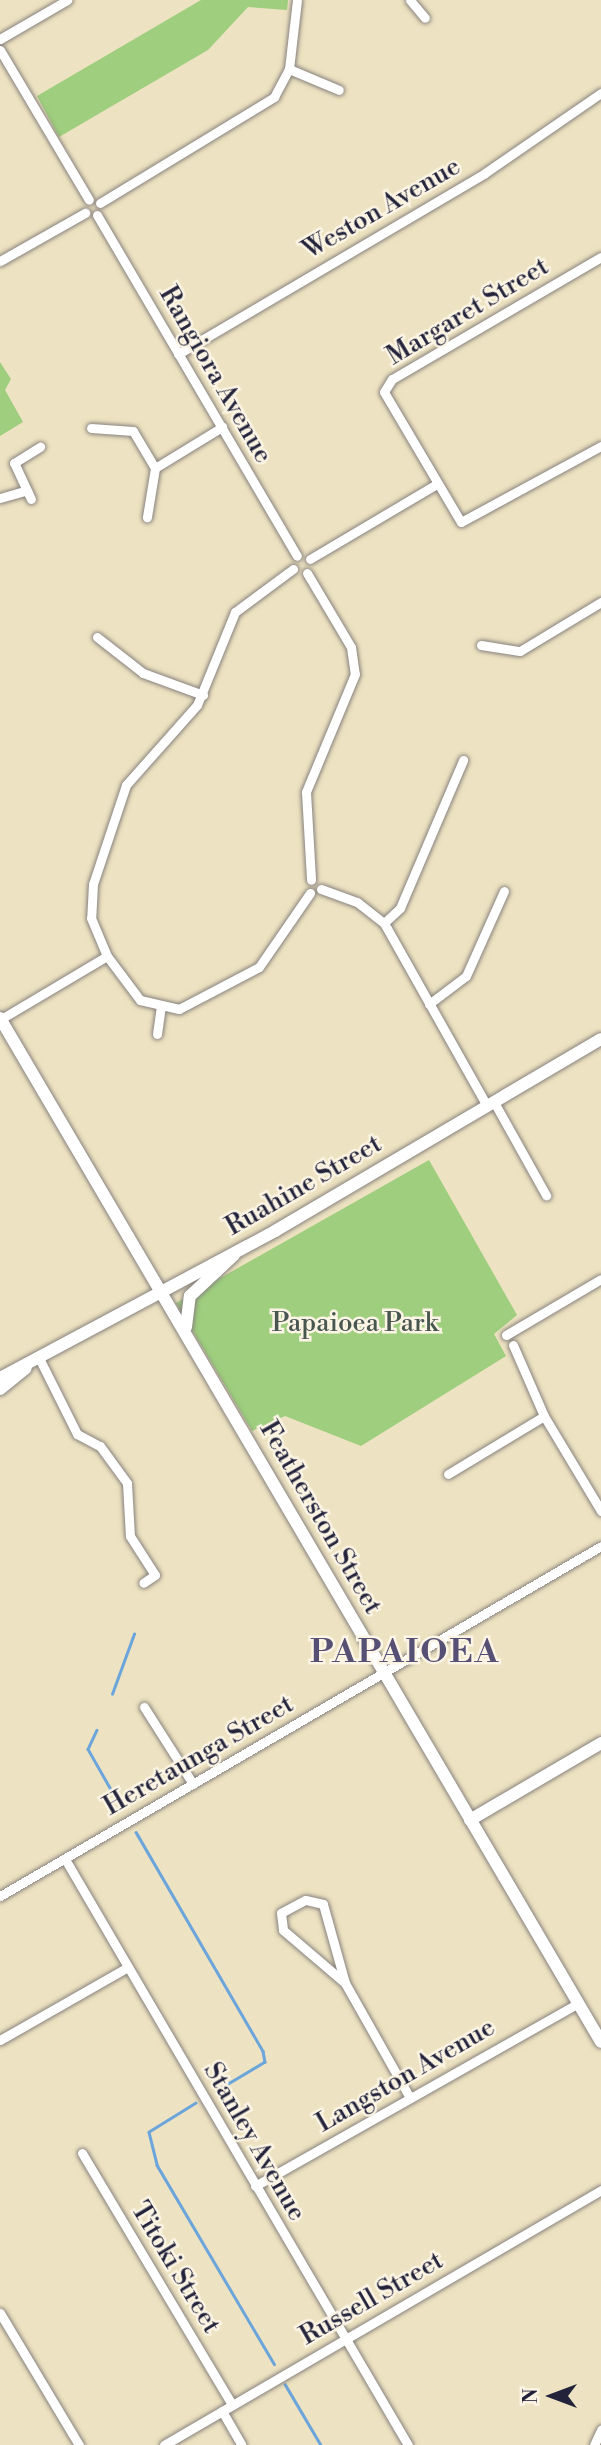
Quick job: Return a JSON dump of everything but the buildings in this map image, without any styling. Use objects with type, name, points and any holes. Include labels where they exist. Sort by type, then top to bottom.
[{"type":"main road","name":"Featherston Street","points":[[0,1019],[161,1292],[187,1331],[601,2042]]},
{"type":"main road","name":"Ruahine Street","points":[[0,1378],[26,1368],[237,1250],[601,1039]]},
{"type":"main road","points":[[187,1331],[190,1296],[237,1250]]},
{"type":"main road","name":"Ruahine Street","points":[[0,1389],[26,1368]]},
{"type":"main road","points":[[470,1820],[601,1743]]},
{"type":"street","points":[[0,39],[67,0]]},
{"type":"street","points":[[0,50],[89,200],[100,203],[255,113],[274,97],[289,69],[297,0]]},
{"type":"street","points":[[410,0],[425,18]]},
{"type":"street","points":[[289,69],[340,90]]},
{"type":"street","name":"Weston Avenue","points":[[178,354],[485,173],[601,93]]},
{"type":"street","points":[[0,261],[85,212],[89,200]]},
{"type":"street","points":[[85,212],[97,215],[100,203]]},
{"type":"street","name":"Rangiora Avenue","points":[[97,215],[297,556]]},
{"type":"street","name":"Margaret Street","points":[[601,257],[387,384],[386,405],[461,522],[601,446]]},
{"type":"street","points":[[155,468],[222,427]]},
{"type":"street","points":[[91,428],[133,431],[155,468],[147,517]]},
{"type":"street","points":[[31,499],[24,491],[14,463],[40,447]]},
{"type":"street","points":[[310,559],[307,573],[351,647],[355,674],[306,792],[310,893],[258,967],[199,1002],[161,1007],[140,1000],[107,956],[91,918],[93,884],[120,797],[203,695],[235,612],[293,569],[297,556],[310,559],[435,485]]},
{"type":"street","points":[[0,498],[24,491]]},
{"type":"street","points":[[293,569],[307,573]]},
{"type":"street","points":[[481,645],[520,651],[601,602]]},
{"type":"street","points":[[97,638],[143,673],[203,695]]},
{"type":"street","points":[[384,923],[400,908],[463,760]]},
{"type":"street","points":[[311,880],[321,889],[357,902],[384,923],[429,1004],[546,1195]]},
{"type":"street","points":[[310,893],[321,889]]},
{"type":"street","points":[[429,1004],[466,976],[504,891]]},
{"type":"street","points":[[0,1019],[107,956]]},
{"type":"street","points":[[157,1034],[161,1007]]},
{"type":"street","points":[[506,1335],[601,1279]]},
{"type":"street","points":[[513,1345],[544,1416],[601,1511]]},
{"type":"street","points":[[40,1360],[77,1434],[100,1446],[127,1483],[130,1536],[155,1575],[143,1583]]},
{"type":"street","points":[[448,1474],[544,1416]]},
{"type":"street","name":"Heretaunga Street","points":[[0,1896],[601,1546]]},
{"type":"street","points":[[144,1707],[192,1784]]},
{"type":"street","name":"Stanley Avenue","points":[[65,1859],[408,2445]]},
{"type":"street","points":[[345,1983],[283,1930],[281,1913],[305,1900],[323,1904],[345,1983],[410,2098]]},
{"type":"street","points":[[0,2040],[128,1967]]},
{"type":"street","name":"Langston Avenue","points":[[255,2186],[578,2003]]},
{"type":"street","name":"Titoki Street","points":[[82,2153],[232,2405]]},
{"type":"street","name":"Russell Street","points":[[164,2445],[601,2189]]},
{"type":"street","points":[[0,2313],[79,2445]]},
{"type":"street","points":[[222,2411],[242,2445]]},
{"type":"street","points":[[594,2445],[601,2430]]},
{"type":"green space","points":[[201,0],[288,0],[287,10],[248,7],[208,50],[59,137],[37,96]]},
{"type":"green space","points":[[0,362],[11,379],[5,390],[23,422],[0,436]]},
{"type":"green space","name":"Papaioea Park","points":[[429,1160],[517,1315],[494,1334],[506,1356],[361,1446],[285,1416],[252,1431],[176,1303]]},
{"type":"waterway","points":[[112,1694],[134,1634]]},
{"type":"waterway","points":[[97,1730],[88,1749],[121,1807]]},
{"type":"waterway","points":[[136,1832],[263,2051],[265,2062],[218,2090]]},
{"type":"waterway","points":[[196,2103],[149,2132],[157,2165],[274,2364]]},
{"type":"waterway","points":[[285,2384],[321,2445]]},
{"type":"district","name":"PAPAIOEA","points":[[405,1653]]}]
